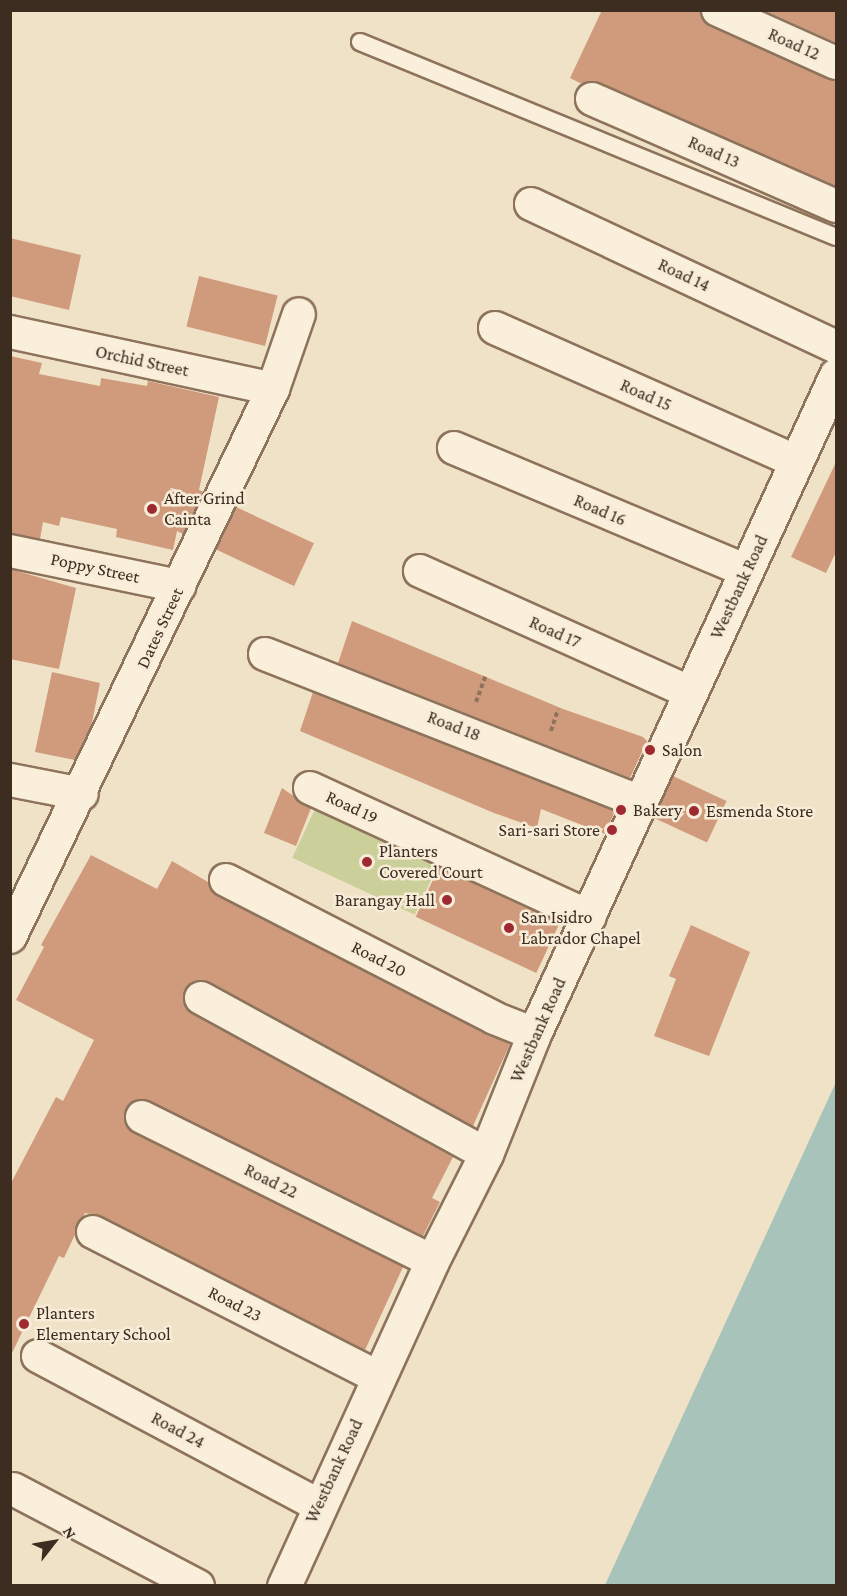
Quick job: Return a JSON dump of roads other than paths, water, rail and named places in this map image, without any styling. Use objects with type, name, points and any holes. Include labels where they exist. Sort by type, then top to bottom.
[{"type":"street","name":"Road 12","points":[[718,10],[837,63]]},
{"type":"street","name":"Road 13","points":[[592,99],[837,206]]},
{"type":"street","name":"Road 14","points":[[531,204],[837,347]]},
{"type":"street","name":"Dates Street","points":[[10,937],[82,794],[273,389],[299,314]]},
{"type":"street","name":"Road 15","points":[[495,328],[797,462]]},
{"type":"street","name":"Orchid Street","points":[[10,332],[273,389]]},
{"type":"street","name":"Westbank Road","points":[[284,1586],[318,1505],[432,1261],[486,1154],[534,1034],[590,917],[837,375]]},
{"type":"street","name":"Road 16","points":[[454,448],[746,571]]},
{"type":"street","name":"Poppy Street","points":[[10,551],[179,586]]},
{"type":"street","name":"Road 17","points":[[420,571],[691,693]]},
{"type":"street","name":"Road 18","points":[[265,654],[466,730],[641,802]]},
{"type":"street","points":[[10,780],[82,794]]},
{"type":"street","name":"Road 19","points":[[310,788],[590,917]]},
{"type":"street","name":"Road 20","points":[[226,880],[494,1018],[534,1034]]},
{"type":"street","points":[[201,998],[486,1154]]},
{"type":"street","name":"Road 22","points":[[142,1117],[432,1261]]},
{"type":"street","name":"Road 23","points":[[93,1232],[378,1377]]},
{"type":"street","name":"Road 24","points":[[38,1356],[318,1505]]},
{"type":"street","points":[[13,1489],[198,1586]]},
{"type":"lane","points":[[360,42],[837,237]]},
{"type":"water","points":[[836,1082],[836,1585],[605,1585]]},
{"type":"place","name":"After Grind Cainta","points":[[152,509]]},
{"type":"place","name":"Salon","points":[[650,750]]},
{"type":"place","name":"Bakery","points":[[621,810]]},
{"type":"place","name":"Esmenda Store","points":[[694,811]]},
{"type":"place","name":"Sari-sari Store","points":[[612,830]]},
{"type":"place","name":"Planters Covered Court","points":[[367,862]]},
{"type":"place","name":"Barangay Hall","points":[[447,900]]},
{"type":"place","name":"San Isidro Labrador Chapel","points":[[509,928]]},
{"type":"place","name":"Planters Elementary School","points":[[24,1324]]}]
